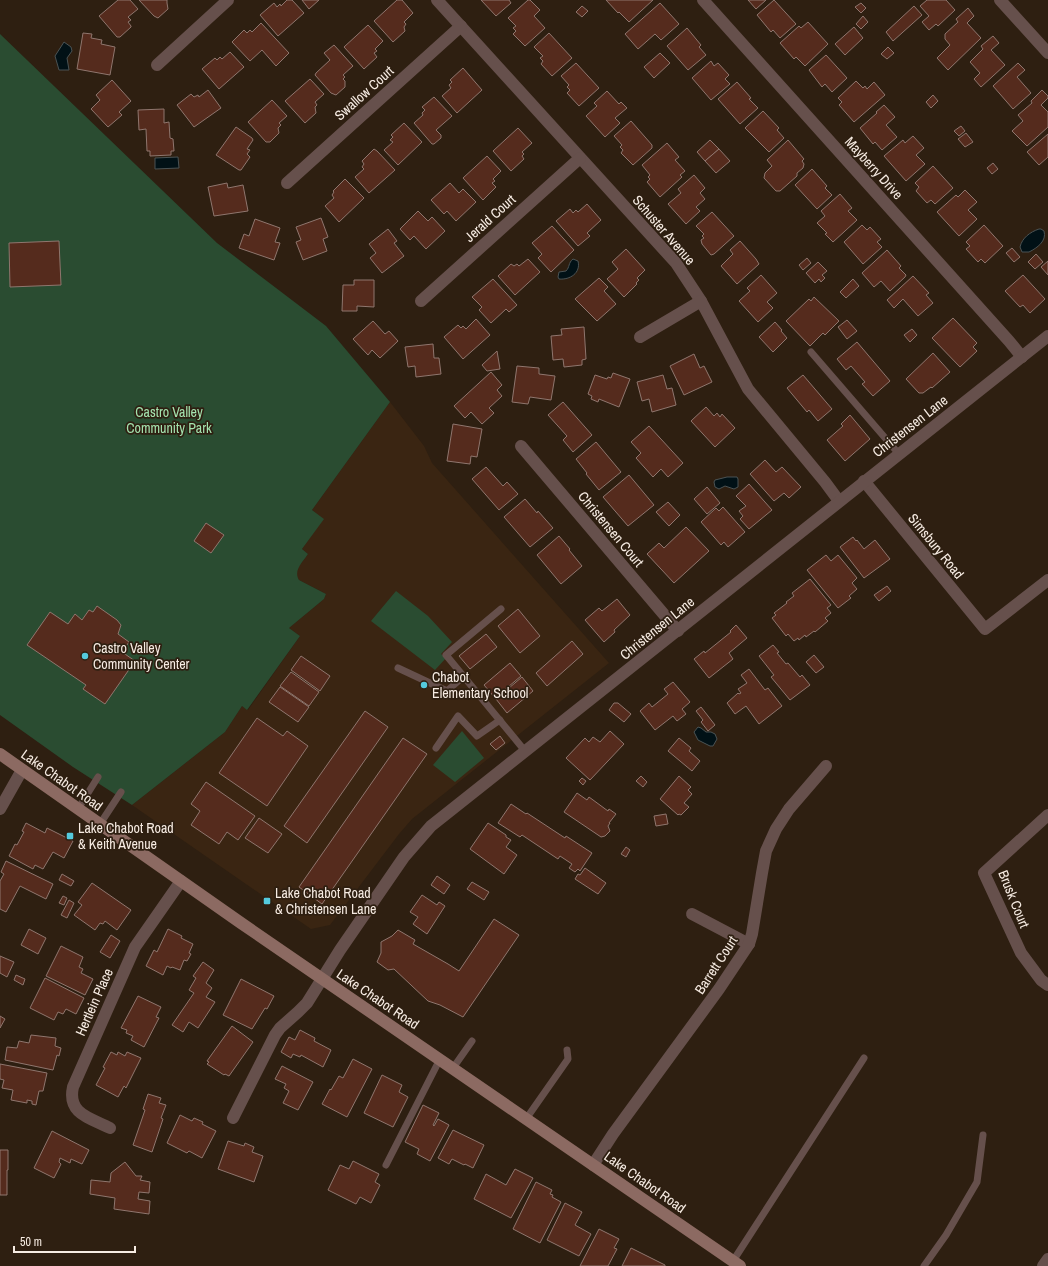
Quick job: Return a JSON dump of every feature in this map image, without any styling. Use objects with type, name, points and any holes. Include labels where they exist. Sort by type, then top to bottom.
[{"type":"main road","name":"Lake Chabot Road","points":[[0,754],[181,881],[736,1264]]},
{"type":"street","points":[[157,65],[228,0]]},
{"type":"street","name":"Schuster Avenue","points":[[437,0],[676,263],[700,301],[748,389],[839,501]]},
{"type":"street","name":"Mayberry Drive","points":[[703,0],[1022,356]]},
{"type":"street","points":[[1000,0],[1048,53]]},
{"type":"street","name":"Swallow Court","points":[[287,183],[461,26]]},
{"type":"street","name":"Jerald Court","points":[[421,301],[580,158]]},
{"type":"street","points":[[640,337],[700,301]]},
{"type":"street","name":"Christensen Lane","points":[[233,1118],[275,1035],[280,1028],[307,1002],[321,978],[404,857],[431,826],[1048,336]]},
{"type":"street","name":"Christensen Court","points":[[521,446],[678,631]]},
{"type":"street","name":"Simsbury Road","points":[[864,481],[985,629],[1048,580]]},
{"type":"street","name":"Barrett Court","points":[[593,1165],[613,1134],[719,989],[749,944],[766,851],[789,809],[826,766]]},
{"type":"street","points":[[0,809],[22,770]]},
{"type":"street","name":"Brusk Court","points":[[1048,816],[984,873],[1021,953],[1042,980],[1048,985]]},
{"type":"street","name":"Hertlein Place","points":[[110,1128],[79,1112],[74,1106],[72,1093],[73,1087],[134,947],[181,881]]},
{"type":"street","points":[[692,914],[749,944]]},
{"type":"street","points":[[1043,1266],[1048,1259]]},
{"type":"lane","points":[[811,352],[898,454]]},
{"type":"lane","points":[[501,609],[446,655],[525,751]]},
{"type":"lane","points":[[398,668],[447,691],[464,676]]},
{"type":"lane","points":[[436,748],[458,716],[478,736],[500,720]]},
{"type":"lane","points":[[78,809],[98,777]]},
{"type":"lane","points":[[100,824],[122,792]]},
{"type":"lane","points":[[453,1068],[472,1041]]},
{"type":"lane","points":[[526,1119],[568,1059],[567,1050]]},
{"type":"lane","points":[[736,1264],[864,1058]]},
{"type":"lane","points":[[386,1165],[440,1059]]},
{"type":"lane","points":[[924,1266],[946,1235],[977,1182],[983,1135]]},
{"type":"shaded area","points":[[64,42],[71,47],[72,51],[67,58],[69,70],[59,70],[55,56]]},
{"type":"shaded area","points":[[178,157],[179,168],[155,169],[155,158]]},
{"type":"shaded area","points":[[1039,229],[1044,231],[1045,235],[1043,241],[1029,252],[1022,252],[1020,247],[1025,238]]},
{"type":"shaded area","points":[[573,259],[578,261],[578,269],[574,275],[559,279],[559,272],[566,271]]},
{"type":"shaded area","name":"Chabot Elementary School","points":[[390,402],[424,446],[432,463],[609,663],[412,819],[330,925],[311,929],[132,805],[225,732],[242,706],[248,710],[300,636],[289,628],[324,599],[326,594],[299,580],[296,576],[296,570],[308,554],[302,549],[323,519],[312,510]]},
{"type":"shaded area","points":[[727,477],[737,477],[738,487],[734,489],[725,486],[719,489],[715,487],[715,480]]},
{"type":"shaded area","points":[[698,727],[706,732],[715,734],[717,739],[713,746],[698,740],[694,732]]},
{"type":"green space","name":"Castro Valley Community Park","points":[[0,34],[217,243],[326,326],[390,402],[312,510],[324,519],[302,549],[308,554],[299,566],[297,576],[299,580],[326,594],[324,599],[289,628],[300,636],[247,710],[242,706],[225,732],[132,805],[73,767],[0,715]]},
{"type":"green space","points":[[396,591],[428,616],[452,642],[441,654],[446,658],[435,670],[371,621]]},
{"type":"green space","points":[[462,731],[484,758],[455,782],[433,765]]},
{"type":"building","points":[[118,0],[130,0],[138,9],[128,17],[131,20],[128,22],[131,27],[120,37],[117,37],[99,16]]},
{"type":"building","points":[[139,0],[167,0],[168,9],[158,18],[154,16]]},
{"type":"building","points":[[287,0],[292,0],[304,13],[278,36],[260,15],[274,3],[277,7],[280,4],[281,6]]},
{"type":"building","points":[[302,0],[319,0],[309,9]]},
{"type":"building","points":[[397,0],[402,0],[413,13],[404,22],[406,24],[404,27],[405,31],[393,42],[374,21]]},
{"type":"building","points":[[481,0],[509,0],[511,3],[496,16]]},
{"type":"building","points":[[528,0],[530,0],[540,10],[534,16],[545,28],[525,46],[513,34],[516,31],[513,28],[516,26],[508,18]]},
{"type":"building","points":[[606,0],[653,0],[629,22]]},
{"type":"building","points":[[748,0],[766,0],[756,9]]},
{"type":"building","points":[[774,0],[796,24],[780,38],[773,30],[771,32],[757,15]]},
{"type":"building","points":[[927,0],[946,0],[955,10],[938,26],[936,24],[929,30],[922,22],[929,16],[920,6]]},
{"type":"building","points":[[660,3],[679,24],[661,40],[655,34],[638,49],[625,34]]},
{"type":"building","points":[[861,3],[866,8],[861,13],[855,7]]},
{"type":"building","points":[[582,6],[588,11],[582,17],[576,12]]},
{"type":"building","points":[[914,6],[922,15],[893,41],[886,32]]},
{"type":"building","points":[[968,8],[974,16],[967,23],[981,38],[948,70],[937,58],[950,45],[945,39],[945,34],[958,22],[956,19]]},
{"type":"building","points":[[863,16],[868,22],[861,29],[856,24]]},
{"type":"building","points":[[808,22],[828,44],[805,66],[796,57],[794,59],[780,43],[799,26],[801,28]]},
{"type":"building","points":[[261,23],[289,53],[276,66],[262,50],[250,61],[232,42],[244,30],[247,33],[250,30],[252,32]]},
{"type":"building","points":[[368,25],[383,41],[375,49],[377,51],[374,53],[377,57],[364,69],[344,47]]},
{"type":"building","points":[[854,27],[863,38],[845,55],[835,44]]},
{"type":"building","points":[[687,28],[701,45],[699,47],[706,55],[688,70],[667,46]]},
{"type":"building","points":[[83,33],[92,34],[91,38],[102,40],[101,44],[115,47],[110,75],[77,69]]},
{"type":"building","points":[[549,33],[572,58],[552,76],[541,64],[543,61],[540,58],[543,56],[534,47]]},
{"type":"building","points":[[993,36],[999,43],[991,50],[1005,65],[981,87],[974,79],[980,73],[970,62],[983,49],[981,46]]},
{"type":"building","points":[[334,45],[353,66],[343,75],[345,77],[343,79],[345,81],[345,87],[336,95],[331,93],[315,75],[330,60],[324,53]]},
{"type":"building","points":[[888,47],[894,53],[887,59],[881,54]]},
{"type":"building","points":[[230,52],[244,67],[219,89],[202,69],[215,58],[217,60],[220,57],[222,59]]},
{"type":"building","points":[[660,53],[670,63],[654,78],[644,67]]},
{"type":"building","points":[[826,55],[847,78],[832,92],[825,84],[822,87],[809,70]]},
{"type":"building","points":[[711,61],[714,66],[718,63],[729,75],[725,79],[730,84],[711,100],[692,78]]},
{"type":"building","points":[[576,63],[599,88],[579,106],[567,93],[570,90],[567,87],[569,85],[561,76]]},
{"type":"building","points":[[1018,63],[1025,70],[1017,77],[1031,93],[1013,109],[993,86]]},
{"type":"building","points":[[463,68],[482,90],[457,113],[442,96],[451,88],[449,85],[452,82],[450,80]]},
{"type":"building","points":[[310,79],[324,94],[315,102],[317,105],[315,107],[316,113],[305,123],[285,101]]},
{"type":"building","points":[[112,80],[131,101],[119,112],[122,115],[108,127],[91,109],[100,100],[96,95]]},
{"type":"building","points":[[856,81],[863,88],[865,86],[867,89],[874,82],[885,95],[854,122],[839,105],[842,102],[838,98]]},
{"type":"building","points":[[737,82],[751,98],[749,99],[758,108],[740,124],[718,99]]},
{"type":"building","points":[[208,90],[221,108],[194,127],[177,105],[191,94],[194,97],[198,95],[199,97]]},
{"type":"building","points":[[1042,90],[1048,96],[1048,98],[1041,105],[1048,112],[1048,127],[1027,146],[1012,131],[1023,121],[1018,115],[1032,103],[1031,101]]},
{"type":"building","points":[[607,91],[619,104],[621,102],[627,108],[615,118],[620,123],[605,137],[586,116],[597,106],[594,103]]},
{"type":"building","points":[[933,95],[938,101],[931,108],[926,102]]},
{"type":"building","points":[[434,97],[452,116],[436,130],[441,135],[441,138],[432,144],[414,123],[423,115],[422,113],[425,110],[422,107]]},
{"type":"building","points":[[272,100],[287,116],[279,123],[281,125],[278,128],[279,133],[270,142],[266,142],[248,122]]},
{"type":"building","points":[[884,105],[895,117],[886,125],[897,137],[882,150],[875,142],[873,144],[860,128]]},
{"type":"building","points":[[164,109],[164,123],[169,122],[170,138],[173,139],[174,151],[171,151],[171,155],[150,156],[150,151],[147,151],[146,129],[139,130],[138,110]]},
{"type":"building","points":[[763,111],[779,128],[777,130],[784,138],[769,152],[745,128]]},
{"type":"building","points":[[631,121],[652,145],[652,148],[633,165],[621,153],[623,150],[620,147],[622,145],[614,136]]},
{"type":"building","points":[[404,123],[422,142],[398,165],[384,150],[393,142],[390,140],[393,137],[391,135]]},
{"type":"building","points":[[961,126],[965,131],[959,136],[954,131]]},
{"type":"building","points":[[236,127],[253,140],[247,149],[250,150],[247,154],[250,157],[241,170],[216,155]]},
{"type":"building","points":[[518,128],[532,143],[522,152],[524,154],[522,156],[524,159],[511,171],[493,151]]},
{"type":"building","points":[[966,133],[973,142],[965,147],[958,139]]},
{"type":"building","points":[[1048,134],[1048,157],[1039,165],[1027,152]]},
{"type":"building","points":[[913,136],[924,148],[916,155],[925,164],[906,181],[884,156],[903,140],[905,143]]},
{"type":"building","points":[[710,140],[719,149],[705,161],[697,152]]},
{"type":"building","points":[[788,140],[804,159],[802,161],[804,164],[803,168],[797,173],[797,176],[780,191],[776,191],[764,178],[765,173],[772,166],[767,160]]},
{"type":"building","points":[[667,143],[679,157],[675,160],[685,171],[680,175],[682,177],[660,197],[647,182],[650,179],[648,177],[650,175],[642,165]]},
{"type":"building","points":[[374,149],[395,170],[369,193],[355,177],[364,169],[362,167],[364,164],[362,161]]},
{"type":"building","points":[[719,149],[730,161],[716,173],[705,161]]},
{"type":"building","points":[[487,156],[501,171],[493,179],[495,181],[492,183],[496,187],[483,200],[463,178]]},
{"type":"building","points":[[993,163],[998,169],[992,174],[987,168]]},
{"type":"building","points":[[933,166],[953,188],[935,204],[931,200],[927,203],[916,191],[919,187],[915,183]]},
{"type":"building","points":[[812,169],[827,186],[825,188],[832,195],[817,209],[795,185]]},
{"type":"building","points":[[694,175],[705,188],[700,193],[705,199],[696,207],[700,211],[686,224],[668,204],[681,193],[678,189]]},
{"type":"building","points":[[345,179],[364,198],[339,222],[325,206],[334,198],[332,195],[334,192],[333,191]]},
{"type":"building","points":[[227,183],[228,188],[243,185],[248,211],[214,216],[208,187]]},
{"type":"building","points":[[450,183],[459,193],[463,189],[476,202],[456,221],[447,211],[444,214],[431,200]]},
{"type":"building","points":[[965,190],[977,202],[968,210],[977,219],[959,236],[937,212],[956,195],[958,197]]},
{"type":"building","points":[[840,194],[852,208],[848,211],[857,220],[833,242],[825,234],[827,233],[817,223],[825,216],[821,211]]},
{"type":"building","points":[[587,204],[601,220],[587,233],[590,236],[578,246],[556,221],[570,209],[573,213],[576,210],[578,212]]},
{"type":"building","points":[[418,211],[428,221],[432,217],[445,231],[426,249],[414,236],[410,240],[400,229]]},
{"type":"building","points":[[712,212],[734,236],[711,255],[702,244],[701,240],[704,238],[702,236],[704,234],[696,226]]},
{"type":"building","points":[[321,218],[328,237],[323,239],[327,251],[303,260],[296,242],[301,240],[296,227]]},
{"type":"building","points":[[255,219],[280,228],[275,242],[280,243],[274,260],[239,248],[244,234],[249,236]]},
{"type":"building","points":[[862,225],[867,230],[870,227],[881,239],[877,242],[882,247],[863,264],[844,242]]},
{"type":"building","points":[[984,225],[1003,246],[985,263],[981,259],[978,262],[966,249],[970,246],[966,242]]},
{"type":"building","points":[[552,226],[574,250],[551,272],[538,258],[542,254],[532,243]]},
{"type":"building","points":[[388,229],[397,241],[394,243],[404,256],[382,273],[370,258],[376,253],[369,244]]},
{"type":"building","points":[[59,241],[61,285],[10,287],[9,243]]},
{"type":"building","points":[[740,241],[759,264],[737,284],[721,266],[733,254],[730,250]]},
{"type":"building","points":[[1012,248],[1020,257],[1014,262],[1006,253]]},
{"type":"building","points":[[626,249],[645,270],[637,278],[639,280],[636,283],[637,284],[624,297],[607,279],[618,269],[612,262]]},
{"type":"building","points":[[887,250],[901,266],[899,268],[906,275],[890,291],[881,281],[874,287],[862,273]]},
{"type":"building","points":[[1036,254],[1043,262],[1035,269],[1028,262]]},
{"type":"building","points":[[807,258],[811,263],[803,270],[799,265]]},
{"type":"building","points":[[528,259],[540,272],[515,295],[498,276],[511,264],[514,266],[517,264],[519,266]]},
{"type":"building","points":[[1048,261],[1048,275],[1041,267]]},
{"type":"building","points":[[818,262],[827,271],[822,275],[825,278],[821,282],[819,279],[815,283],[806,273]]},
{"type":"building","points":[[761,275],[777,293],[767,302],[773,308],[758,322],[739,301],[750,291],[747,288]]},
{"type":"building","points":[[1023,275],[1045,299],[1030,313],[1023,305],[1020,307],[1005,291]]},
{"type":"building","points":[[913,276],[929,293],[926,295],[933,303],[918,316],[903,299],[894,308],[887,300]]},
{"type":"building","points":[[599,278],[608,287],[604,291],[616,304],[597,321],[575,299]]},
{"type":"building","points":[[493,279],[517,305],[509,312],[506,309],[491,323],[479,310],[482,307],[472,297]]},
{"type":"building","points":[[853,279],[859,286],[846,298],[840,292]]},
{"type":"building","points":[[354,280],[374,280],[374,307],[357,306],[357,311],[342,311],[343,285],[354,285]]},
{"type":"building","points":[[814,297],[839,321],[825,335],[823,333],[810,346],[786,321],[809,299],[811,301]]},
{"type":"building","points":[[953,318],[977,343],[973,347],[977,351],[960,367],[932,338]]},
{"type":"building","points":[[476,319],[490,335],[463,359],[444,337],[458,325],[461,328],[463,326],[466,329]]},
{"type":"building","points":[[847,320],[857,331],[847,339],[838,327]]},
{"type":"building","points":[[373,321],[385,334],[389,331],[398,341],[380,358],[372,350],[368,355],[353,339]]},
{"type":"building","points":[[775,322],[787,338],[773,352],[759,337]]},
{"type":"building","points":[[584,327],[586,359],[582,360],[582,365],[564,367],[563,359],[553,360],[551,336],[562,335],[561,329]]},
{"type":"building","points":[[912,329],[917,335],[910,342],[904,335]]},
{"type":"building","points":[[857,342],[890,381],[873,396],[862,384],[865,382],[851,366],[846,370],[837,359]]},
{"type":"building","points":[[433,344],[434,358],[439,358],[441,374],[416,377],[415,366],[408,367],[405,347]]},
{"type":"building","points":[[497,351],[500,369],[487,371],[482,365]]},
{"type":"building","points":[[933,353],[950,372],[932,388],[931,387],[923,393],[919,393],[906,379]]},
{"type":"building","points":[[694,354],[700,368],[704,366],[712,382],[684,395],[670,366]]},
{"type":"building","points":[[517,366],[539,368],[539,374],[555,376],[551,400],[530,397],[528,404],[512,402]]},
{"type":"building","points":[[491,372],[502,385],[497,390],[502,396],[489,408],[494,413],[482,424],[471,412],[465,418],[454,406]]},
{"type":"building","points":[[613,373],[630,379],[619,407],[599,399],[598,402],[591,399],[592,396],[588,394],[595,375],[607,379],[608,377],[611,378]]},
{"type":"building","points":[[663,375],[667,389],[672,388],[676,405],[652,412],[649,399],[642,401],[637,382]]},
{"type":"building","points":[[803,375],[832,409],[818,421],[809,410],[807,412],[787,388]]},
{"type":"building","points":[[563,402],[592,435],[573,452],[563,440],[567,436],[548,415]]},
{"type":"building","points":[[706,407],[714,416],[717,413],[720,417],[722,414],[735,428],[715,447],[691,421]]},
{"type":"building","points":[[850,415],[870,439],[845,461],[827,440],[843,426],[841,424]]},
{"type":"building","points":[[453,424],[482,429],[477,457],[471,456],[470,464],[447,461]]},
{"type":"building","points":[[649,426],[683,463],[668,477],[661,469],[653,477],[636,458],[641,453],[631,442]]},
{"type":"building","points":[[596,442],[621,472],[599,490],[576,459]]},
{"type":"building","points":[[765,460],[776,472],[782,467],[801,487],[789,498],[784,493],[774,501],[750,474]]},
{"type":"building","points":[[486,467],[503,486],[507,482],[518,494],[499,510],[472,479]]},
{"type":"building","points":[[629,475],[654,505],[628,526],[603,497]]},
{"type":"building","points":[[749,484],[772,510],[749,529],[740,519],[743,516],[739,511],[746,506],[736,496]]},
{"type":"building","points":[[707,487],[720,503],[707,514],[694,499]]},
{"type":"building","points":[[525,499],[553,528],[530,547],[504,517]]},
{"type":"building","points":[[668,502],[680,515],[669,526],[656,512]]},
{"type":"building","points":[[723,507],[745,532],[728,547],[724,542],[721,545],[701,522],[716,508],[719,511]]},
{"type":"building","points":[[206,523],[224,535],[211,553],[194,541]]},
{"type":"building","points":[[686,527],[709,551],[674,583],[647,554],[659,543],[664,548]]},
{"type":"building","points":[[559,536],[582,566],[561,584],[537,555]]},
{"type":"building","points":[[853,537],[864,549],[875,540],[890,559],[864,578],[840,547]]},
{"type":"building","points":[[826,555],[831,561],[838,555],[857,578],[852,583],[857,589],[849,596],[851,598],[838,608],[807,570]]},
{"type":"building","points":[[810,579],[831,605],[827,608],[831,613],[825,618],[828,621],[815,632],[814,631],[806,637],[805,635],[799,640],[798,638],[794,641],[788,634],[786,636],[772,618],[776,615],[774,613],[794,596],[792,593]]},
{"type":"building","points":[[887,586],[891,591],[879,601],[874,595]]},
{"type":"building","points":[[617,599],[630,615],[604,642],[585,620],[599,608],[602,611]]},
{"type":"building","name":"Castro Valley Community Center","points":[[97,606],[117,620],[121,625],[118,634],[129,642],[122,652],[135,661],[105,704],[83,689],[86,685],[27,645],[50,612],[68,624],[75,614],[82,620],[89,610],[93,612]]},
{"type":"building","points":[[518,609],[540,636],[520,653],[498,626]]},
{"type":"building","points":[[736,625],[747,638],[729,653],[733,659],[709,678],[694,659],[704,651],[705,653],[731,632],[730,631]]},
{"type":"building","points":[[486,634],[497,647],[470,669],[459,656]]},
{"type":"building","points":[[572,641],[583,654],[547,686],[536,673]]},
{"type":"building","points":[[773,645],[779,652],[777,653],[786,664],[788,663],[800,677],[802,675],[810,685],[790,700],[771,677],[774,675],[759,656]]},
{"type":"building","points":[[814,655],[824,667],[816,673],[806,662]]},
{"type":"building","points":[[301,656],[330,676],[320,691],[291,670]]},
{"type":"building","points":[[510,663],[521,676],[495,698],[484,685]]},
{"type":"building","points":[[749,669],[765,690],[768,688],[782,706],[759,724],[746,706],[735,714],[727,703],[738,693],[741,693],[738,689],[747,683],[741,675]]},
{"type":"building","points":[[291,672],[319,692],[309,706],[280,686]]},
{"type":"building","points":[[522,677],[533,691],[507,713],[496,699]]},
{"type":"building","points":[[673,682],[690,702],[682,709],[686,714],[677,721],[673,716],[655,730],[640,711],[649,703],[652,707],[668,694],[664,689]]},
{"type":"building","points":[[280,687],[309,707],[298,722],[269,702]]},
{"type":"building","points":[[614,703],[618,703],[631,714],[624,722],[609,710]]},
{"type":"building","points":[[701,707],[715,725],[708,731],[701,722],[703,720],[696,711]]},
{"type":"building","points":[[365,711],[388,727],[307,843],[284,826]]},
{"type":"building","points":[[257,718],[283,736],[287,731],[308,746],[267,806],[219,773]]},
{"type":"building","points":[[610,731],[624,744],[590,780],[566,758],[585,738],[589,742],[593,737],[600,742]]},
{"type":"building","points":[[500,736],[505,743],[496,750],[490,744]]},
{"type":"building","points":[[403,738],[427,754],[322,904],[299,887]]},
{"type":"building","points":[[679,738],[691,748],[689,751],[700,761],[692,771],[668,751]]},
{"type":"building","points":[[641,776],[647,782],[643,787],[636,781]]},
{"type":"building","points":[[679,776],[691,787],[688,790],[692,794],[684,803],[689,807],[681,815],[678,815],[660,799]]},
{"type":"building","points":[[582,778],[586,781],[583,785],[579,781]]},
{"type":"building","points":[[206,782],[255,816],[238,840],[227,832],[219,844],[191,825],[200,811],[191,804]]},
{"type":"building","points":[[577,793],[587,800],[589,797],[608,811],[609,809],[616,814],[609,823],[608,826],[610,831],[605,836],[601,837],[564,812]]},
{"type":"building","points":[[511,804],[592,853],[580,871],[578,869],[575,872],[569,868],[572,864],[560,856],[558,859],[522,835],[520,837],[498,823]]},
{"type":"building","points":[[666,814],[668,824],[656,826],[654,816]]},
{"type":"building","points":[[259,818],[282,834],[268,853],[245,838]]},
{"type":"building","points":[[26,823],[45,833],[47,828],[73,841],[64,858],[53,852],[43,869],[35,865],[33,869],[9,856],[15,844],[17,845],[24,832],[22,831]]},
{"type":"building","points":[[488,823],[511,840],[506,847],[517,855],[504,874],[470,849]]},
{"type":"building","points":[[626,847],[630,850],[626,857],[621,854]]},
{"type":"building","points":[[6,861],[53,884],[46,899],[20,886],[6,912],[0,909],[0,881],[4,874],[1,872]]},
{"type":"building","points":[[585,868],[606,883],[598,894],[575,879]]},
{"type":"building","points":[[62,874],[74,881],[71,886],[59,880]]},
{"type":"building","points":[[437,876],[450,885],[444,894],[431,885]]},
{"type":"building","points":[[472,882],[489,892],[484,900],[467,889]]},
{"type":"building","points":[[92,883],[131,910],[117,930],[105,921],[103,924],[100,923],[95,930],[74,915],[82,905],[78,902]]},
{"type":"building","points":[[422,895],[437,905],[439,902],[445,906],[427,934],[413,924],[418,917],[410,912]]},
{"type":"building","points":[[63,896],[67,898],[64,905],[59,903]]},
{"type":"building","points":[[69,900],[74,903],[67,918],[61,915]]},
{"type":"building","points":[[494,919],[519,935],[463,1017],[440,1005],[428,1001],[394,969],[388,970],[377,962],[381,953],[381,942],[392,936],[398,930],[415,940],[413,944],[459,971]]},
{"type":"building","points":[[29,929],[46,938],[38,954],[21,945]]},
{"type":"building","points":[[168,929],[182,936],[181,938],[193,944],[189,953],[191,954],[187,961],[184,960],[180,970],[167,966],[163,975],[146,966],[154,950],[157,952]]},
{"type":"building","points":[[111,935],[120,941],[110,958],[100,952]]},
{"type":"building","points":[[61,946],[83,957],[79,967],[83,969],[81,973],[93,979],[85,995],[46,976]]},
{"type":"building","points":[[0,956],[14,962],[7,977],[0,973]]},
{"type":"building","points":[[203,962],[214,970],[206,983],[212,988],[206,997],[215,1002],[198,1028],[189,1022],[183,1032],[172,1025],[194,993],[189,990],[196,978],[193,976]]},
{"type":"building","points":[[16,975],[25,979],[23,985],[14,980]]},
{"type":"building","points":[[45,978],[84,998],[76,1014],[66,1009],[63,1014],[58,1012],[54,1020],[30,1008]]},
{"type":"building","points":[[241,979],[274,996],[267,1009],[265,1008],[252,1029],[223,1015]]},
{"type":"building","points":[[138,996],[161,1007],[156,1017],[159,1018],[144,1047],[131,1040],[133,1036],[126,1033],[127,1030],[121,1028]]},
{"type":"building","points":[[0,1016],[5,1019],[0,1028]]},
{"type":"building","points":[[232,1026],[253,1042],[229,1076],[224,1075],[207,1064],[209,1062],[207,1061]]},
{"type":"building","points":[[300,1030],[315,1038],[314,1041],[331,1050],[323,1067],[301,1055],[300,1057],[293,1054],[291,1058],[281,1052],[289,1037],[295,1040]]},
{"type":"building","points":[[31,1035],[56,1038],[55,1046],[61,1048],[59,1056],[57,1055],[53,1070],[5,1060],[7,1047],[17,1048],[19,1041],[29,1043]]},
{"type":"building","points":[[111,1052],[117,1055],[118,1052],[125,1056],[127,1052],[141,1058],[126,1088],[124,1086],[118,1097],[96,1085]]},
{"type":"building","points":[[353,1059],[372,1069],[347,1117],[322,1104],[339,1076],[343,1078]]},
{"type":"building","points":[[0,1064],[47,1073],[43,1091],[39,1091],[36,1105],[32,1104],[32,1101],[27,1100],[27,1103],[11,1100],[13,1090],[2,1088],[4,1080],[0,1079]]},
{"type":"building","points":[[282,1066],[313,1082],[298,1110],[283,1103],[289,1091],[284,1088],[286,1084],[275,1079]]},
{"type":"building","points":[[382,1075],[402,1085],[399,1092],[408,1097],[393,1127],[364,1113]]},
{"type":"building","points":[[148,1094],[161,1098],[159,1103],[166,1105],[152,1152],[133,1145],[145,1110],[143,1109]]},
{"type":"building","points":[[423,1105],[439,1113],[433,1125],[434,1126],[438,1119],[449,1125],[430,1161],[417,1154],[419,1149],[405,1142]]},
{"type":"building","points":[[180,1115],[192,1121],[194,1118],[203,1122],[202,1124],[216,1131],[202,1158],[189,1151],[187,1153],[167,1143]]},
{"type":"building","points":[[453,1130],[484,1145],[473,1168],[452,1159],[449,1164],[438,1158]]},
{"type":"building","points":[[52,1131],[89,1150],[82,1164],[71,1159],[70,1163],[60,1158],[59,1162],[61,1164],[54,1178],[34,1168]]},
{"type":"building","points":[[228,1141],[244,1146],[245,1143],[254,1147],[252,1152],[263,1156],[254,1182],[218,1169]]},
{"type":"building","points":[[0,1150],[8,1150],[7,1195],[0,1195]]},
{"type":"building","points":[[353,1161],[379,1174],[375,1182],[380,1185],[371,1203],[360,1197],[356,1204],[328,1190],[340,1165],[349,1169]]},
{"type":"building","points":[[125,1162],[136,1176],[142,1176],[140,1180],[150,1182],[149,1193],[139,1192],[138,1199],[150,1201],[149,1214],[114,1209],[115,1198],[90,1194],[91,1180],[110,1182],[111,1173]]},
{"type":"building","points":[[515,1169],[533,1178],[511,1218],[474,1199],[486,1174],[506,1185]]},
{"type":"building","points":[[536,1182],[552,1190],[550,1194],[553,1195],[552,1197],[561,1202],[540,1243],[513,1229]]},
{"type":"building","points":[[565,1203],[582,1212],[575,1225],[591,1234],[579,1256],[547,1240]]},
{"type":"building","points":[[599,1229],[619,1239],[614,1248],[617,1249],[608,1266],[580,1266]]},
{"type":"building","points":[[631,1248],[665,1265],[665,1266],[622,1266]]},
{"type":"place","name":"Castro Valley Community Center","points":[[85,656]]},
{"type":"place","name":"Chabot Elementary School","points":[[424,685]]},
{"type":"place","name":"Lake Chabot Road & Keith Avenue","points":[[70,836]]},
{"type":"place","name":"Lake Chabot Road & Christensen Lane","points":[[267,901]]}]
